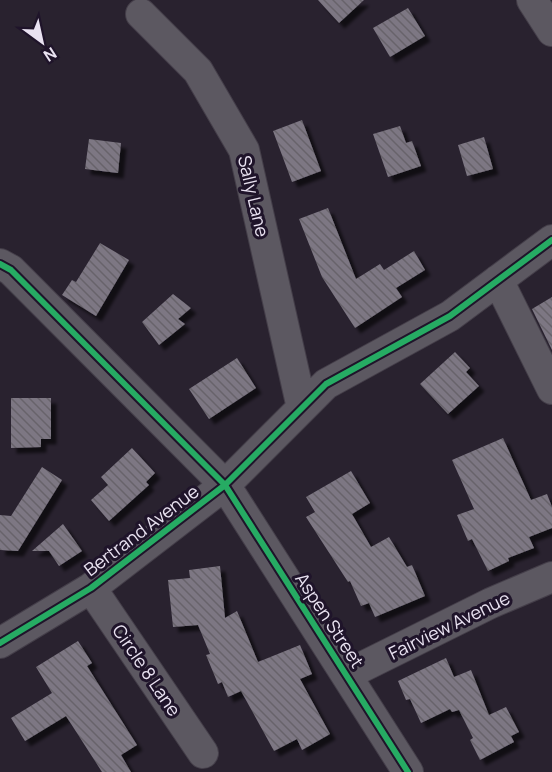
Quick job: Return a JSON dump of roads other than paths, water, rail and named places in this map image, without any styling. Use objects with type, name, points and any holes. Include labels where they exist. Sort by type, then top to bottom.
[{"type":"street","points":[[532,0],[552,31]]},
{"type":"street","name":"Sally Lane","points":[[141,14],[198,71],[244,150],[302,408]]},
{"type":"street","name":"Bertrand Avenue","points":[[0,643],[91,588],[225,485],[326,384],[450,316],[552,240]]},
{"type":"street","name":"Aspen Street","points":[[0,264],[11,270],[225,485],[348,674],[408,772]]},
{"type":"street","points":[[498,280],[552,389]]},
{"type":"street","name":"Fairview Avenue","points":[[348,674],[491,603],[552,577]]},
{"type":"street","name":"Circle 8 Lane","points":[[91,588],[203,753]]}]
